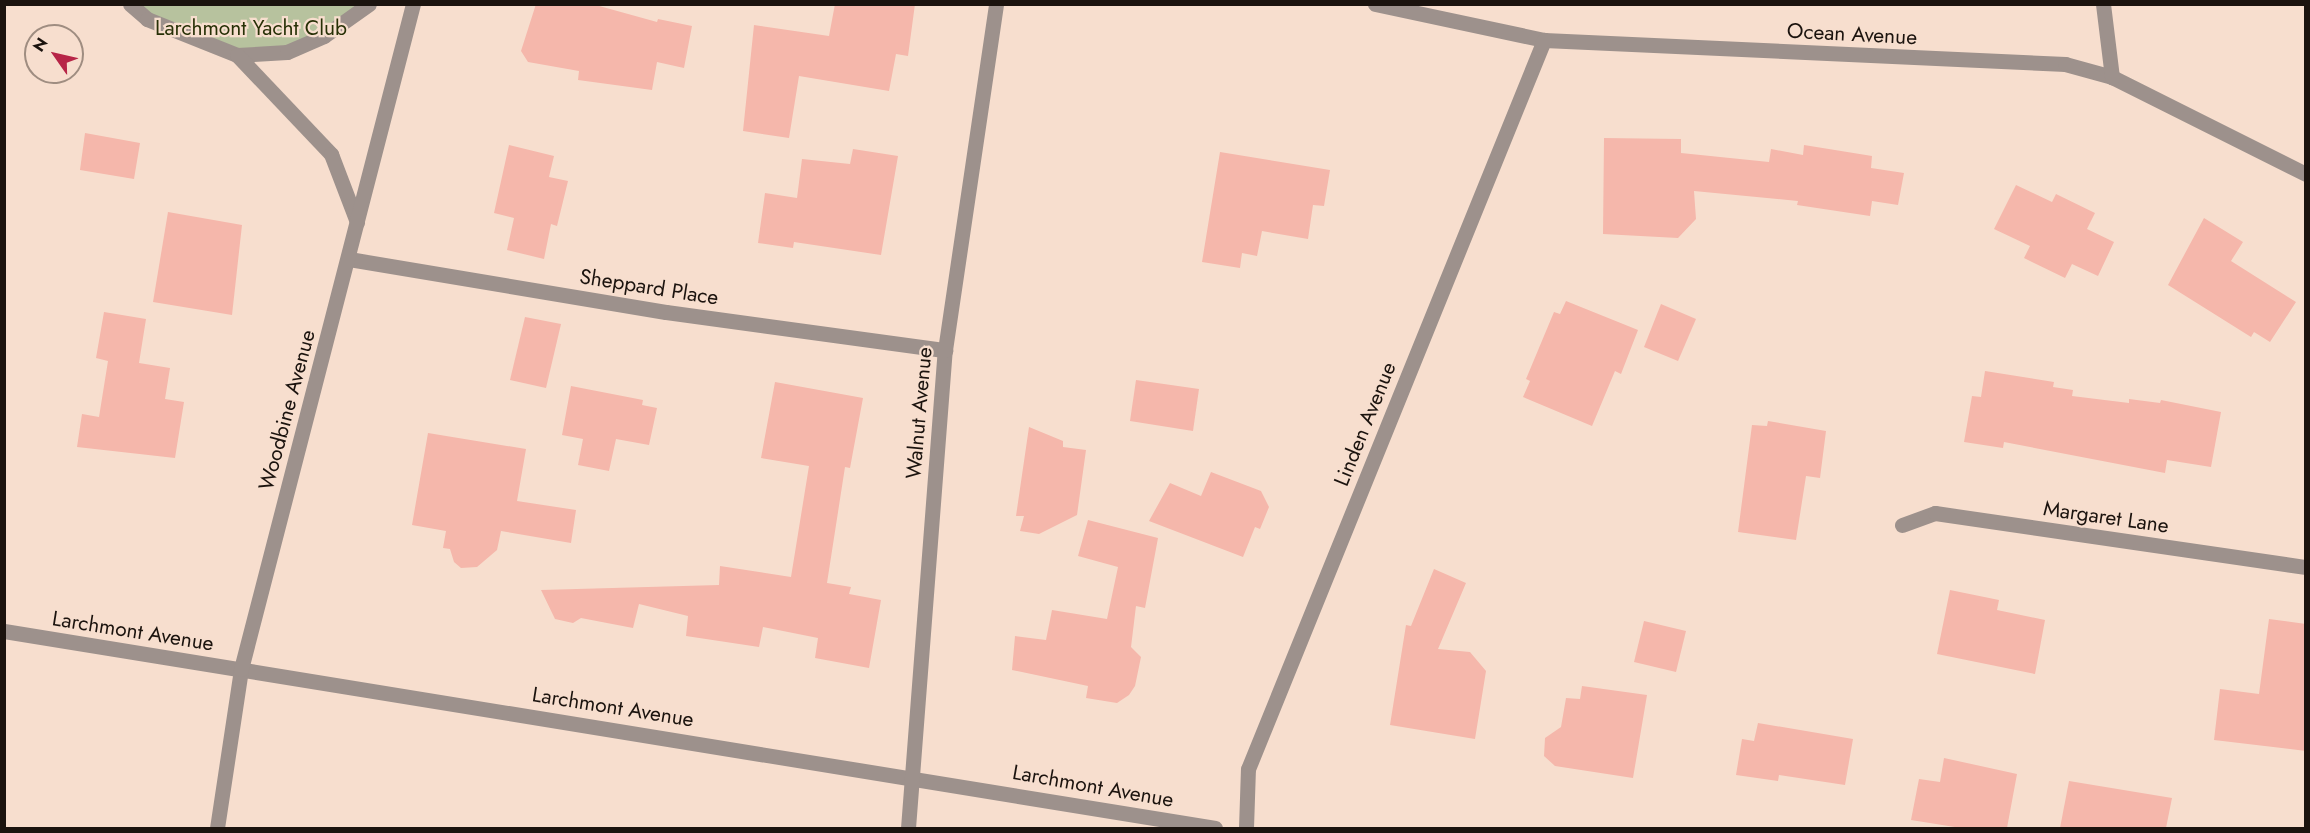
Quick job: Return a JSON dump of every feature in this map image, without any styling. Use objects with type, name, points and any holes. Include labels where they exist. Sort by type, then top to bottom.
[{"type":"street","points":[[130,4],[147,20],[237,55],[286,52],[324,36],[369,4]]},
{"type":"street","name":"Woodbine Avenue","points":[[217,828],[241,669],[349,259],[413,4]]},
{"type":"street","name":"Walnut Avenue","points":[[908,828],[910,776],[945,350],[996,4]]},
{"type":"street","name":"Ocean Avenue","points":[[1375,4],[1544,40],[2054,63],[2112,77],[2306,174]]},
{"type":"street","points":[[2103,4],[2112,77]]},
{"type":"street","name":"Linden Avenue","points":[[1246,828],[1248,769],[1544,40]]},
{"type":"street","points":[[237,55],[332,154],[357,222]]},
{"type":"street","name":"Sheppard Place","points":[[349,259],[666,312],[945,350]]},
{"type":"street","name":"Margaret Lane","points":[[1902,525],[1935,513],[2306,567]]},
{"type":"street","name":"Larchmont Avenue","points":[[4,631],[910,776],[1215,828]]},
{"type":"green space","name":"Larchmont Yacht Club","points":[[137,5],[366,5],[324,31],[287,47],[241,51],[150,16]]},
{"type":"building","points":[[536,4],[592,4],[657,22],[658,19],[692,26],[684,68],[657,62],[652,90],[578,80],[579,71],[528,62],[521,51]]},
{"type":"building","points":[[835,4],[915,4],[908,56],[896,54],[889,91],[799,76],[789,138],[743,131],[754,25],[829,36]]},
{"type":"building","points":[[85,133],[140,143],[134,179],[80,170]]},
{"type":"building","points":[[1604,138],[1681,139],[1681,153],[1769,162],[1771,149],[1803,155],[1804,145],[1872,156],[1871,168],[1904,173],[1898,205],[1872,201],[1870,216],[1797,205],[1798,201],[1694,191],[1696,219],[1678,238],[1603,234]]},
{"type":"building","points":[[509,145],[554,156],[549,177],[568,181],[557,226],[551,224],[544,259],[507,250],[514,218],[494,213]]},
{"type":"building","points":[[853,149],[898,156],[881,255],[794,242],[793,248],[758,243],[765,193],[797,198],[802,159],[850,164]]},
{"type":"building","points":[[1220,152],[1330,170],[1324,206],[1313,205],[1308,239],[1262,231],[1257,256],[1242,253],[1240,268],[1202,262]]},
{"type":"building","points":[[2016,185],[2052,202],[2056,194],[2095,213],[2087,229],[2114,242],[2098,276],[2072,264],[2065,278],[2024,258],[2030,246],[1994,229]]},
{"type":"building","points":[[168,212],[242,225],[232,315],[153,302]]},
{"type":"building","points":[[2204,218],[2243,242],[2231,261],[2296,302],[2270,342],[2254,332],[2251,337],[2168,285]]},
{"type":"building","points":[[1566,301],[1638,330],[1621,374],[1615,371],[1592,426],[1523,397],[1530,381],[1526,379],[1554,312],[1560,314]]},
{"type":"building","points":[[1661,304],[1696,319],[1678,361],[1644,347]]},
{"type":"building","points":[[104,312],[146,319],[139,363],[170,368],[165,399],[184,402],[175,458],[77,447],[82,414],[99,417],[108,361],[96,358]]},
{"type":"building","points":[[525,317],[561,324],[546,388],[510,380]]},
{"type":"building","points":[[1985,371],[2054,382],[2053,387],[2073,390],[2072,396],[2129,403],[2129,399],[2160,403],[2161,400],[2221,412],[2211,467],[2167,460],[2165,473],[2004,442],[2003,448],[1964,442],[1972,396],[1981,397]]},
{"type":"building","points":[[1136,380],[1199,389],[1193,431],[1130,421]]},
{"type":"building","points":[[775,382],[863,398],[850,468],[845,467],[827,583],[851,587],[849,594],[881,600],[869,668],[815,658],[818,638],[763,627],[759,647],[686,636],[688,616],[639,604],[633,628],[581,618],[573,623],[555,619],[541,590],[719,585],[720,566],[791,577],[809,466],[761,458]]},
{"type":"building","points":[[571,386],[643,400],[642,405],[657,408],[649,445],[616,439],[609,471],[578,465],[583,439],[562,435]]},
{"type":"building","points":[[1768,421],[1826,431],[1820,478],[1806,476],[1796,540],[1738,532],[1752,425],[1767,426]]},
{"type":"building","points":[[1029,427],[1063,441],[1063,447],[1086,450],[1077,515],[1039,534],[1020,531],[1024,516],[1016,516]]},
{"type":"building","points":[[428,433],[526,449],[517,501],[576,510],[571,543],[501,531],[497,550],[477,567],[461,568],[454,562],[450,549],[443,548],[446,531],[412,525]]},
{"type":"building","points":[[1211,472],[1261,491],[1269,507],[1260,529],[1255,527],[1243,557],[1149,521],[1170,483],[1201,496]]},
{"type":"building","points":[[1088,520],[1158,538],[1145,608],[1136,606],[1131,647],[1141,657],[1135,686],[1129,695],[1117,703],[1086,698],[1088,686],[1012,670],[1015,636],[1046,640],[1052,610],[1107,619],[1118,567],[1078,556]]},
{"type":"building","points":[[1434,569],[1466,583],[1438,649],[1470,652],[1486,671],[1475,739],[1390,725],[1406,625],[1411,626]]},
{"type":"building","points":[[1950,590],[1999,600],[1997,610],[2045,620],[2035,674],[1937,654]]},
{"type":"building","points":[[2269,619],[2306,624],[2306,751],[2214,740],[2220,689],[2259,694]]},
{"type":"building","points":[[1644,621],[1686,631],[1676,672],[1634,662]]},
{"type":"building","points":[[1582,686],[1647,695],[1633,778],[1555,766],[1544,756],[1545,738],[1561,727],[1566,698],[1580,699]]},
{"type":"building","points":[[1758,723],[1853,739],[1845,785],[1779,775],[1778,781],[1736,775],[1742,739],[1754,741]]},
{"type":"building","points":[[1944,758],[2017,774],[2007,828],[1961,828],[1911,820],[1919,779],[1940,782]]},
{"type":"building","points":[[2069,781],[2172,798],[2166,828],[2060,828]]}]
